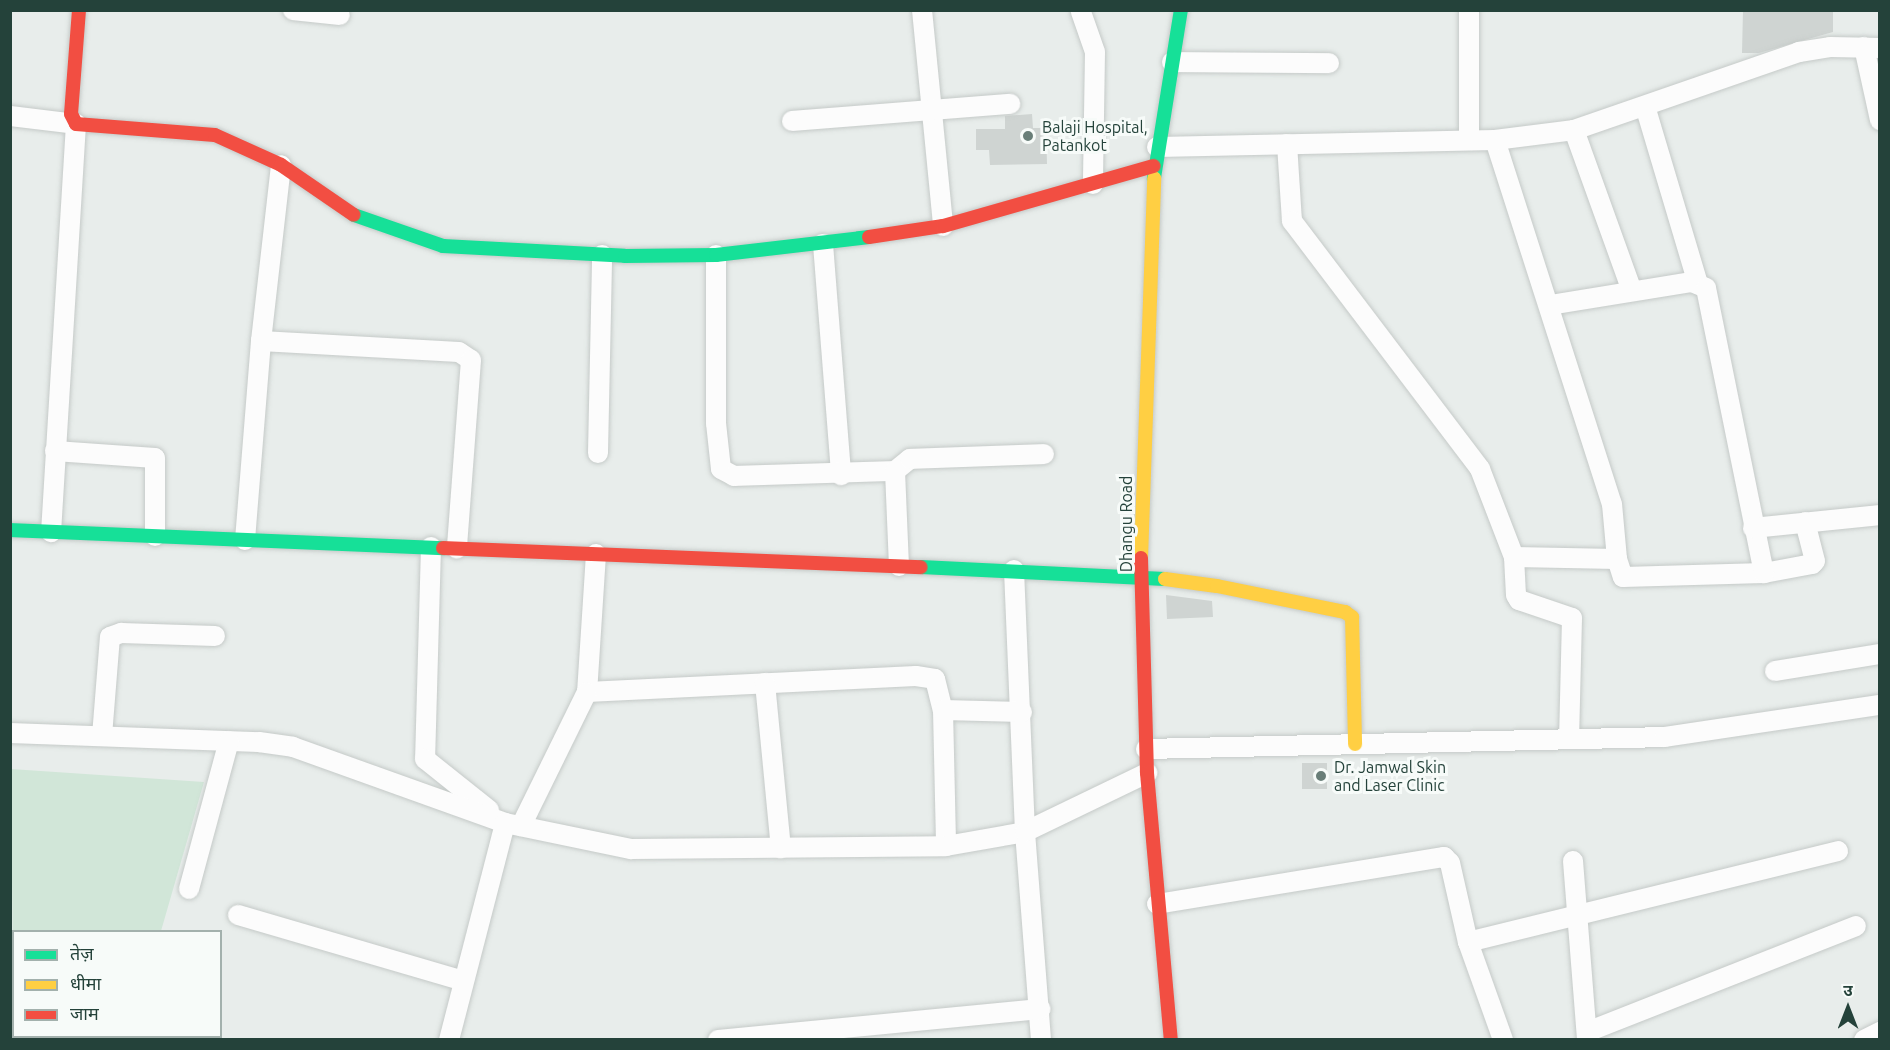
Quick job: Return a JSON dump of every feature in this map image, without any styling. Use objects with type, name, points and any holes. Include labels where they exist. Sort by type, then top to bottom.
[{"type":"street","points":[[51,532],[76,124],[71,114],[79,10]]},
{"type":"street","points":[[293,10],[340,15]]},
{"type":"street","points":[[922,10],[943,226]]},
{"type":"street","name":"Dhangu Road","points":[[1171,1040],[1147,773],[1140,518],[1154,166],[1181,10]]},
{"type":"street","points":[[1469,10],[1469,140]]},
{"type":"street","points":[[1081,12],[1095,52],[1093,184]]},
{"type":"street","points":[[1158,147],[1495,140],[1574,130],[1799,52],[1872,48],[1880,120]]},
{"type":"street","points":[[1172,62],[1329,63]]},
{"type":"street","points":[[792,121],[931,108],[1010,104]]},
{"type":"street","points":[[1645,106],[1698,284],[1708,294],[1741,449],[1753,528],[1764,573]]},
{"type":"street","points":[[10,116],[76,124],[215,135],[281,165],[358,217],[443,246],[602,255],[716,255],[823,244],[943,226],[1154,166]]},
{"type":"street","points":[[1574,130],[1632,291]]},
{"type":"street","points":[[1495,140],[1550,305],[1612,504],[1617,559],[1621,574],[1627,579],[1764,573],[1814,562],[1806,522]]},
{"type":"street","points":[[1287,144],[1292,221],[1480,469],[1514,557],[1519,600],[1570,616],[1574,624],[1569,739]]},
{"type":"street","points":[[245,540],[261,341],[281,165]]},
{"type":"street","points":[[823,244],[841,475]]},
{"type":"street","points":[[598,453],[602,255]]},
{"type":"street","points":[[716,255],[716,423],[721,469],[734,476],[841,475],[895,471],[910,459],[1044,454]]},
{"type":"street","points":[[1550,305],[1632,291],[1698,284]]},
{"type":"street","points":[[261,341],[459,352],[471,360],[457,548]]},
{"type":"street","points":[[55,452],[155,458],[155,536]]},
{"type":"street","points":[[895,471],[899,566]]},
{"type":"street","points":[[1753,528],[1880,515]]},
{"type":"street","points":[[10,530],[1014,570],[1142,576],[1217,586],[1349,614],[1354,621],[1355,744]]},
{"type":"street","points":[[431,547],[425,759],[513,824]]},
{"type":"street","points":[[449,1040],[464,981],[513,824],[587,692],[596,554]]},
{"type":"street","points":[[1514,557],[1617,559]]},
{"type":"street","points":[[1014,570],[1022,712],[1025,832],[1041,1009],[1041,1040]]},
{"type":"street","points":[[102,736],[110,637],[121,633],[215,636]]},
{"type":"street","points":[[1775,671],[1880,654]]},
{"type":"street","points":[[587,692],[929,677],[937,684],[943,710],[946,846]]},
{"type":"street","points":[[765,683],[781,848]]},
{"type":"street","points":[[1146,749],[1665,737],[1880,705]]},
{"type":"street","points":[[943,710],[1022,712]]},
{"type":"street","points":[[10,733],[229,741],[293,747],[513,824],[631,849],[946,846],[1025,832],[1147,773]]},
{"type":"street","points":[[189,889],[229,741]]},
{"type":"street","points":[[1468,942],[1838,851]]},
{"type":"street","points":[[1157,904],[1444,857],[1450,863],[1468,942],[1503,1040]]},
{"type":"street","points":[[1573,861],[1587,1036],[1856,926]]},
{"type":"street","points":[[238,915],[464,981]]},
{"type":"street","points":[[718,1040],[1041,1009]]},
{"type":"street","points":[[906,1040],[920,1021]]},
{"type":"street","points":[[1864,1040],[1880,1032]]},
{"type":"green space","points":[[11,769],[204,782],[161,930],[12,930]]},
{"type":"building","points":[[1743,10],[1833,10],[1833,32],[1759,53],[1742,53]]},
{"type":"building","points":[[1032,114],[1033,128],[1046,128],[1047,164],[990,165],[989,150],[976,150],[976,129],[1005,129],[1005,116]]},
{"type":"building","points":[[1166,595],[1212,601],[1213,617],[1167,619]]},
{"type":"building","points":[[1302,763],[1327,763],[1327,789],[1302,789]]},
{"type":"traffic: fast","points":[[1154,178],[1181,10]]},
{"type":"traffic: fast","points":[[354,215],[443,246],[625,256],[716,255],[869,237]]},
{"type":"traffic: fast","points":[[10,530],[443,548]]},
{"type":"traffic: fast","points":[[921,567],[1165,579]]},
{"type":"traffic: slow","points":[[1141,558],[1154,178]]},
{"type":"traffic: slow","points":[[1165,579],[1217,586],[1345,612],[1352,617],[1355,744]]},
{"type":"traffic: jam","points":[[79,10],[71,114],[76,124],[215,135],[281,165],[354,215]]},
{"type":"traffic: jam","points":[[869,237],[943,226],[1154,166]]},
{"type":"traffic: jam","points":[[443,548],[921,567]]},
{"type":"traffic: jam","points":[[1141,558],[1147,773],[1171,1040]]},
{"type":"place","name":"Balaji Hospital, Patankot","points":[[1028,136]]},
{"type":"place","name":"Dr. Jamwal Skin and Laser Clinic","points":[[1321,776]]}]
